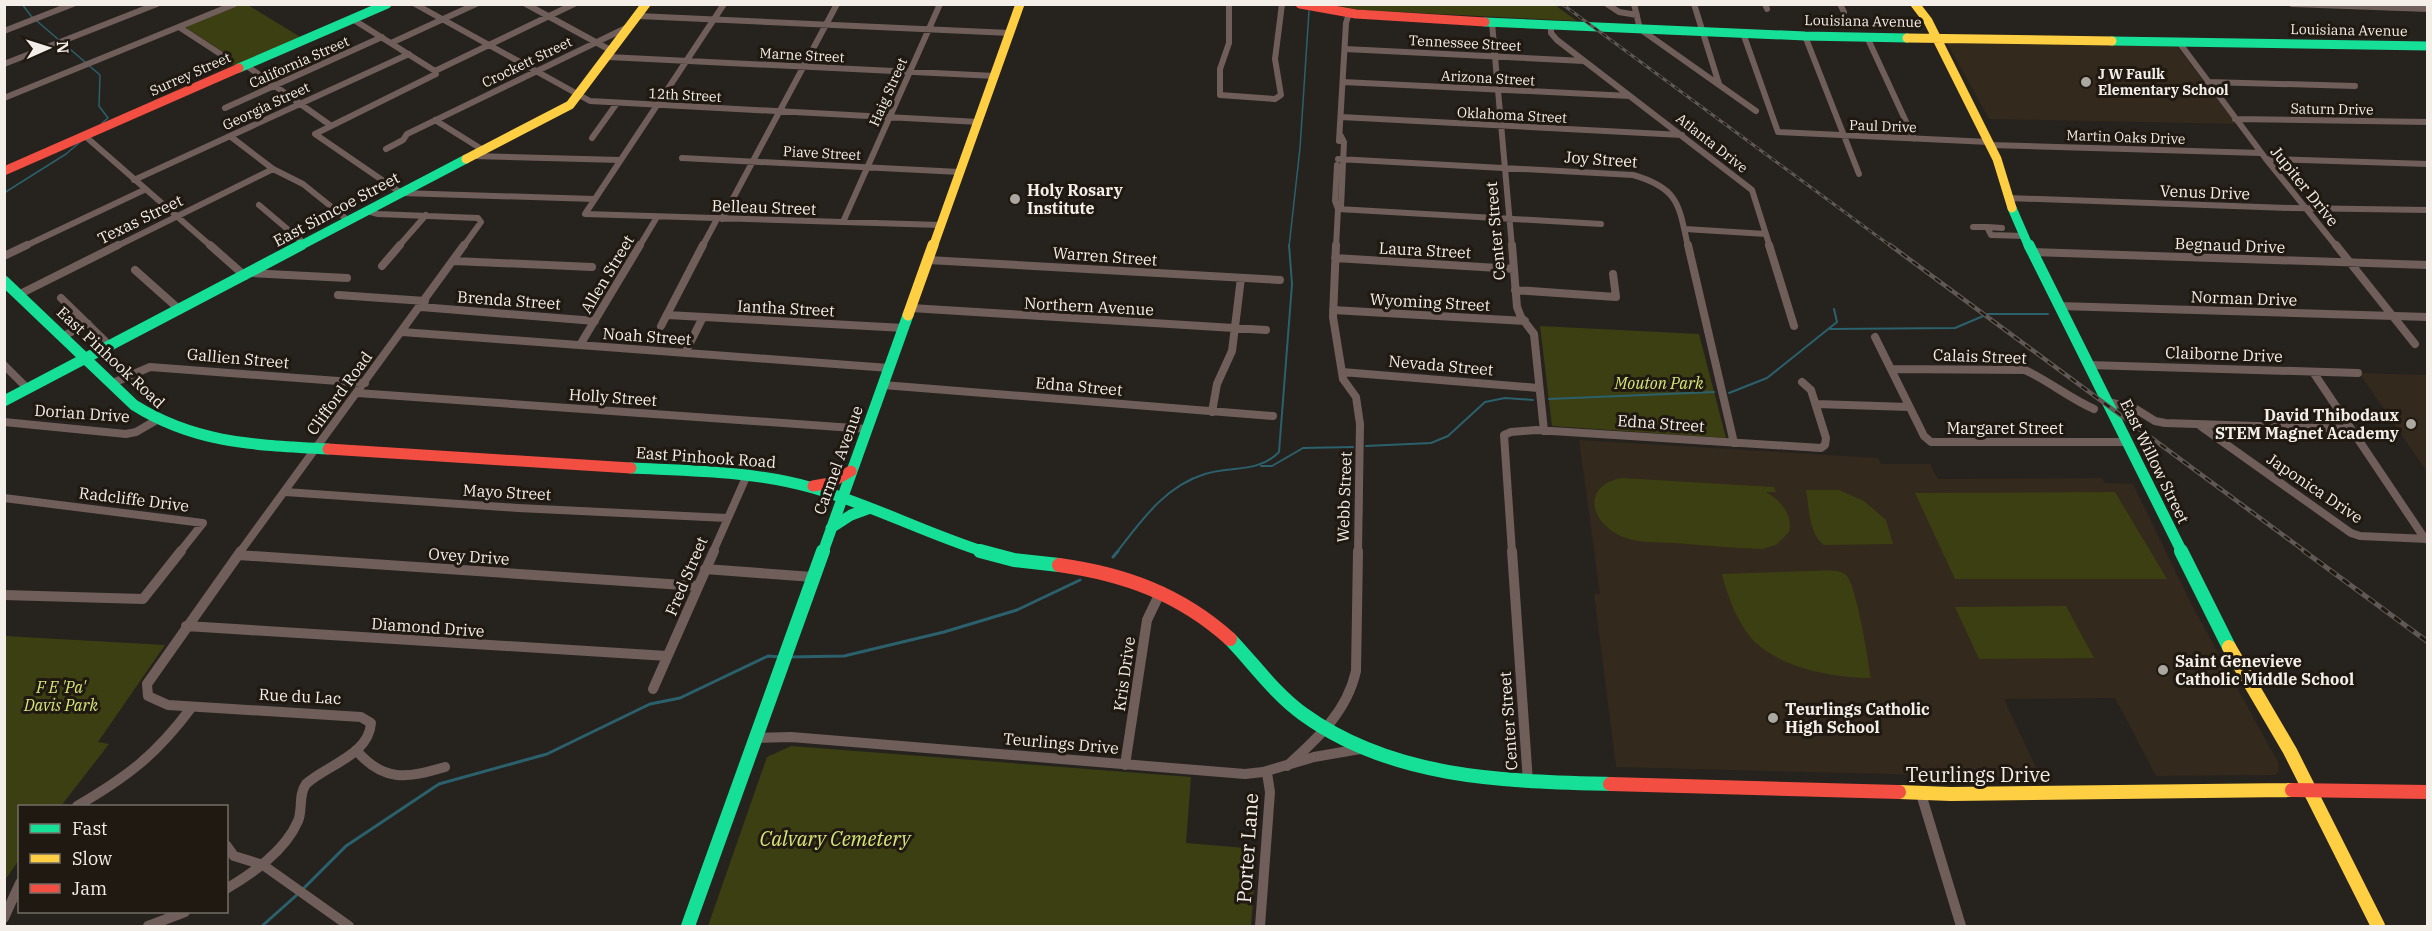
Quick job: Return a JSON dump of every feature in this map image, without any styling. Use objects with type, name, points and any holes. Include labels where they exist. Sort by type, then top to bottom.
[{"type":"main road","name":"Surrey Street","points":[[4,171],[387,4]]},
{"type":"main road","name":"Carmel Avenue","points":[[688,927],[1020,4]]},
{"type":"main road","name":"Louisiana Avenue","points":[[1299,4],[1349,13],[1492,23],[1805,36],[2427,46]]},
{"type":"main road","name":"East Willow Street","points":[[1915,4],[1937,38],[1989,144],[2001,170],[2008,198],[2024,237],[2218,627],[2273,719],[2378,927]]},
{"type":"main road","name":"East Simcoe Street","points":[[4,401],[560,111],[579,97],[638,12]]},
{"type":"main road","name":"East Pinhook Road","points":[[4,281],[88,358],[134,405],[155,421],[186,434],[219,441],[468,459],[747,475],[810,486],[1003,558],[1091,570],[1129,579],[1161,591],[1198,611],[1220,627],[1280,693],[1324,729],[1360,749],[1434,774],[1480,780],[1528,782]]},
{"type":"main road","points":[[810,486],[830,483],[851,471]]},
{"type":"main road","points":[[831,528],[851,515],[870,508]]},
{"type":"main road","name":"Teurlings Drive","points":[[1528,782],[1921,794],[2310,790],[2427,792]]},
{"type":"street","points":[[4,31],[73,4]]},
{"type":"street","points":[[4,64],[145,6],[157,4]]},
{"type":"street","points":[[4,98],[235,4]]},
{"type":"street","name":"12th Street","points":[[415,4],[533,72],[590,101],[979,122]]},
{"type":"street","points":[[391,43],[476,4]]},
{"type":"street","points":[[526,4],[596,42],[610,54]]},
{"type":"street","points":[[574,4],[435,71],[436,74],[431,77],[315,134],[401,193],[594,199],[724,4]]},
{"type":"street","points":[[661,326],[837,4]]},
{"type":"street","name":"Haig Street","points":[[843,222],[940,4]]},
{"type":"street","points":[[1229,4],[1229,43],[1219,72],[1219,94],[1222,97],[1275,99],[1281,96],[1274,61],[1282,4]]},
{"type":"street","points":[[1607,4],[1621,13],[1637,15]]},
{"type":"street","points":[[1634,4],[1640,29],[1756,111]]},
{"type":"street","points":[[1694,4],[1719,84]]},
{"type":"street","points":[[1840,4],[1844,12]]},
{"type":"street","points":[[2292,4],[2427,9]]},
{"type":"street","points":[[638,12],[714,20],[1011,33]]},
{"type":"street","name":"Crockett Street","points":[[386,149],[403,140],[407,134],[596,42],[638,12]]},
{"type":"street","name":"Webb Street","points":[[1287,766],[1324,729],[1352,692],[1356,671],[1360,430],[1356,397],[1344,382],[1333,310],[1338,209],[1341,207],[1340,159],[1344,142],[1341,136],[1341,117],[1349,13]]},
{"type":"street","points":[[354,20],[435,71]]},
{"type":"street","name":"Center Street","points":[[1492,23],[1515,290],[1518,313],[1534,334],[1544,430]]},
{"type":"street","name":"Atlanta Drive","points":[[1551,26],[1554,37],[1752,190],[1794,326]]},
{"type":"street","points":[[179,27],[222,55]]},
{"type":"street","points":[[1743,33],[1778,132]]},
{"type":"street","points":[[1805,36],[1859,174]]},
{"type":"street","name":"California Street","points":[[225,108],[382,37]]},
{"type":"street","points":[[1867,37],[1914,139]]},
{"type":"street","name":"Jupiter Drive","points":[[2178,41],[2235,119],[2415,344]]},
{"type":"street","name":"Tennessee Street","points":[[1345,49],[1585,61]]},
{"type":"street","name":"Georgia Street","points":[[134,180],[409,54]]},
{"type":"street","name":"Marne Street","points":[[610,54],[687,61],[995,76]]},
{"type":"street","points":[[247,66],[330,125]]},
{"type":"street","name":"Arizona Street","points":[[1343,82],[1631,96]]},
{"type":"street","points":[[2208,82],[2355,86]]},
{"type":"street","points":[[592,138],[617,103]]},
{"type":"street","name":"Oklahoma Street","points":[[1341,117],[1682,135]]},
{"type":"street","name":"Saturn Drive","points":[[2235,119],[2427,122]]},
{"type":"street","points":[[435,120],[478,153],[620,160]]},
{"type":"street","name":"Paul Drive","points":[[1778,132],[1989,144]]},
{"type":"street","points":[[85,136],[144,190],[248,274],[347,278]]},
{"type":"street","points":[[230,136],[273,169],[303,184],[349,221]]},
{"type":"street","name":"Martin Oaks Drive","points":[[1989,144],[2427,164]]},
{"type":"street","name":"Piave Street","points":[[682,158],[960,172]]},
{"type":"street","name":"Joy Street","points":[[1340,159],[1633,175],[1650,179],[1677,200],[1734,443]]},
{"type":"street","name":"Texas Street","points":[[20,294],[273,169]]},
{"type":"street","points":[[4,256],[144,190]]},
{"type":"street","name":"Venus Drive","points":[[2008,198],[2279,208],[2427,210]]},
{"type":"street","name":"Belleau Street","points":[[594,199],[585,211],[586,215],[940,225]]},
{"type":"street","points":[[259,206],[305,244]]},
{"type":"street","points":[[1338,209],[1601,224]]},
{"type":"street","name":"Clifford Road","points":[[151,675],[477,230],[480,220],[468,217],[378,214],[367,211]]},
{"type":"street","points":[[382,266],[426,215]]},
{"type":"street","name":"Allen Street","points":[[580,345],[657,217]]},
{"type":"street","points":[[1973,227],[2002,228]]},
{"type":"street","points":[[1987,228],[1991,235],[2024,237]]},
{"type":"street","points":[[1685,229],[1766,234]]},
{"type":"street","name":"Begnaud Drive","points":[[2032,252],[2427,265]]},
{"type":"street","name":"Laura Street","points":[[1335,258],[1514,269]]},
{"type":"street","name":"Warren Street","points":[[928,260],[1280,280]]},
{"type":"street","points":[[454,261],[592,267]]},
{"type":"street","points":[[135,270],[180,310]]},
{"type":"street","points":[[1515,290],[1616,297],[1613,274]]},
{"type":"street","points":[[1212,412],[1217,384],[1232,351],[1241,278]]},
{"type":"street","name":"Brenda Street","points":[[338,295],[595,321]]},
{"type":"street","points":[[61,298],[105,341]]},
{"type":"street","name":"Norman Drive","points":[[2059,306],[2427,317]]},
{"type":"street","name":"Northern Avenue","points":[[911,308],[1266,330]]},
{"type":"street","name":"Wyoming Street","points":[[1333,310],[1525,321]]},
{"type":"street","name":"Iantha Street","points":[[667,315],[904,328]]},
{"type":"street","points":[[685,353],[703,317]]},
{"type":"street","points":[[63,336],[88,324]]},
{"type":"street","name":"Noah Street","points":[[402,332],[889,368]]},
{"type":"street","points":[[1802,382],[1811,390],[1816,404],[1909,407],[1875,337]]},
{"type":"street","points":[[4,365],[28,389]]},
{"type":"street","name":"Claiborne Drive","points":[[2089,365],[2358,373]]},
{"type":"street","name":"Gallien Street","points":[[113,383],[150,367],[365,383]]},
{"type":"street","name":"Calais Street","points":[[1891,369],[2025,370],[2042,378],[2073,400],[2094,409]]},
{"type":"street","name":"Nevada Street","points":[[1342,372],[1538,388]]},
{"type":"street","points":[[2313,372],[2426,539]]},
{"type":"street","name":"Edna Street","points":[[883,384],[1273,416]]},
{"type":"street","name":"Holly Street","points":[[357,393],[867,429]]},
{"type":"street","points":[[2108,402],[2134,408],[2160,423],[2351,429]]},
{"type":"street","name":"Edna Street","points":[[1503,442],[1504,435],[1508,432],[1544,430],[1816,448],[1823,446],[1826,438],[1816,404]]},
{"type":"street","name":"Margaret Street","points":[[1909,407],[1924,436],[1931,442],[2127,442]]},
{"type":"street","name":"Dorian Drive","points":[[4,422],[126,434],[136,432],[155,421]]},
{"type":"street","name":"Japonica Drive","points":[[2199,425],[2351,533],[2361,536],[2426,539]]},
{"type":"street","name":"Center Street","points":[[1503,442],[1528,782]]},
{"type":"street","name":"Fred Street","points":[[653,689],[747,475]]},
{"type":"street","name":"Mayo Street","points":[[285,492],[518,508],[727,518]]},
{"type":"street","name":"Radcliffe Drive","points":[[4,498],[204,523],[143,600],[4,595]]},
{"type":"street","name":"Ovey Drive","points":[[238,555],[698,586]]},
{"type":"street","points":[[705,569],[813,577]]},
{"type":"street","name":"Kris Drive","points":[[1125,765],[1147,620],[1161,591]]},
{"type":"street","name":"Diamond Drive","points":[[186,626],[667,656]]},
{"type":"street","name":"Rue du Lac","points":[[151,675],[146,688],[151,699],[168,705],[361,717],[369,720],[372,732],[368,739],[356,750],[313,777],[304,786],[299,821],[263,865],[228,889]]},
{"type":"street","points":[[80,805],[109,788],[150,758],[168,739],[191,708]]},
{"type":"street","name":"Teurlings Drive","points":[[756,738],[791,737],[1245,774],[1267,773],[1317,756],[1346,754],[1360,749]]},
{"type":"street","points":[[356,750],[369,767],[388,775],[416,776],[445,767]]},
{"type":"street","name":"Porter Lane","points":[[1260,927],[1270,792],[1267,773]]},
{"type":"street","points":[[1921,794],[1961,927]]},
{"type":"street","points":[[228,848],[234,856],[263,865],[349,927]]},
{"type":"street","points":[[4,918],[18,887]]},
{"type":"street","points":[[148,927],[182,913]]},
{"type":"shaded area","name":"J W Faulk Elementary School","points":[[1946,41],[2176,45],[2236,124],[1989,119]]},
{"type":"shaded area","name":"David Thibodaux STEM Magnet Academy","points":[[2359,373],[2427,375],[2427,472]]},
{"type":"shaded area","points":[[1579,440],[1878,458],[1881,464],[1930,464],[1938,479],[2102,478],[2105,483],[2133,484],[2193,607],[2278,762],[2279,771],[2275,775],[2156,776],[2115,698],[2004,699],[2041,778],[1616,767],[1594,594],[1600,594]]},
{"type":"green space","points":[[241,5],[248,5],[302,38],[236,67],[220,56],[225,53],[185,27]]},
{"type":"green space","points":[[1334,5],[1555,5],[1577,21],[1361,10]]},
{"type":"green space","name":"Mouton Park","points":[[1540,326],[1699,334],[1726,438],[1552,426]]},
{"type":"green space","points":[[1621,478],[1774,487],[1776,492],[1766,492],[1785,509],[1789,519],[1789,532],[1776,545],[1762,549],[1629,539],[1603,524],[1597,515],[1595,506],[1595,497],[1600,489]]},
{"type":"green space","points":[[1806,490],[1839,490],[1864,501],[1886,520],[1893,544],[1824,545],[1815,535]]},
{"type":"green space","points":[[2115,492],[2167,579],[1955,579],[1915,493]]},
{"type":"green space","points":[[1825,570],[1844,573],[1851,583],[1871,678],[1826,674],[1797,666],[1769,653],[1757,644],[1745,630],[1731,602],[1722,574]]},
{"type":"green space","points":[[2066,606],[2094,658],[1979,659],[1955,607]]},
{"type":"green space","name":"F E 'Pa' Davis Park","points":[[5,636],[165,645],[98,742],[109,744],[62,805],[18,805],[18,861],[5,880]]},
{"type":"green space","name":"Calvary Cemetery","points":[[791,746],[1191,777],[1186,843],[1257,849],[1251,926],[708,926],[767,757]]},
{"type":"waterway","points":[[22,4],[31,16],[59,40]]},
{"type":"waterway","points":[[1289,246],[1300,148],[1309,11]]},
{"type":"waterway","points":[[63,43],[100,75],[99,106],[108,118],[102,123]]},
{"type":"waterway","points":[[4,193],[66,154],[80,142]]},
{"type":"waterway","points":[[1117,552],[1155,506],[1178,487],[1205,474],[1263,463],[1279,452],[1292,284],[1289,246]]},
{"type":"waterway","points":[[1729,393],[1767,378],[1837,322],[1834,309]]},
{"type":"waterway","points":[[1830,329],[1955,328],[1988,314],[2048,314]]},
{"type":"waterway","points":[[1549,399],[1714,392]]},
{"type":"waterway","points":[[1366,446],[1431,443],[1448,436],[1485,402],[1505,398],[1533,400]]},
{"type":"waterway","points":[[1261,466],[1272,466],[1303,448],[1353,447]]},
{"type":"waterway","points":[[1113,557],[1118,551]]},
{"type":"waterway","points":[[789,657],[844,656],[944,632],[1017,610],[1080,580]]},
{"type":"waterway","points":[[303,889],[346,846],[439,784],[547,754],[650,704],[680,698],[768,656],[781,657]]},
{"type":"waterway","points":[[262,926],[299,893]]},
{"type":"railway","points":[[1562,4],[1892,247]]},
{"type":"railway","points":[[1890,245],[2306,552]]},
{"type":"railway","points":[[2304,551],[2428,642]]},
{"type":"traffic: fast","points":[[239,68],[387,4]]},
{"type":"traffic: fast","points":[[1485,22],[1805,36],[1907,38]]},
{"type":"traffic: fast","points":[[2112,41],[2428,46]]},
{"type":"traffic: fast","points":[[4,401],[466,159]]},
{"type":"traffic: fast","points":[[2012,208],[2229,647]]},
{"type":"traffic: fast","points":[[4,281],[134,405],[156,419],[179,429],[227,441],[328,449]]},
{"type":"traffic: fast","points":[[688,926],[908,315]]},
{"type":"traffic: fast","points":[[631,468],[722,473],[790,482],[836,495],[976,550],[1014,560],[1059,565]]},
{"type":"traffic: fast","points":[[831,528],[851,515],[870,508]]},
{"type":"traffic: fast","points":[[1230,639],[1283,697],[1303,714],[1338,736],[1374,753],[1411,765],[1450,773],[1530,781],[1610,784]]},
{"type":"traffic: slow","points":[[466,159],[570,105],[646,4]]},
{"type":"traffic: slow","points":[[908,315],[1020,4]]},
{"type":"traffic: slow","points":[[1915,4],[1928,21],[1997,159],[2012,208]]},
{"type":"traffic: slow","points":[[1907,38],[2112,41]]},
{"type":"traffic: slow","points":[[2229,647],[2290,751],[2378,926]]},
{"type":"traffic: slow","points":[[1899,792],[1951,794],[2292,790]]},
{"type":"traffic: jam","points":[[1300,4],[1356,14],[1485,22]]},
{"type":"traffic: jam","points":[[4,171],[239,68]]},
{"type":"traffic: jam","points":[[328,449],[631,468]]},
{"type":"traffic: jam","points":[[813,486],[830,483],[851,471]]},
{"type":"traffic: jam","points":[[1059,565],[1106,573],[1151,587],[1193,609],[1230,639]]},
{"type":"traffic: jam","points":[[1610,784],[1899,792]]},
{"type":"traffic: jam","points":[[2292,790],[2428,792]]},
{"type":"place","name":"J W Faulk Elementary School","points":[[2086,82]]},
{"type":"place","name":"Holy Rosary Institute","points":[[1015,199]]},
{"type":"place","name":"David Thibodaux STEM Magnet Academy","points":[[2411,424]]},
{"type":"place","name":"Saint Genevieve Catholic Middle School","points":[[2163,670]]},
{"type":"place","name":"Teurlings Catholic High School","points":[[1773,718]]}]
